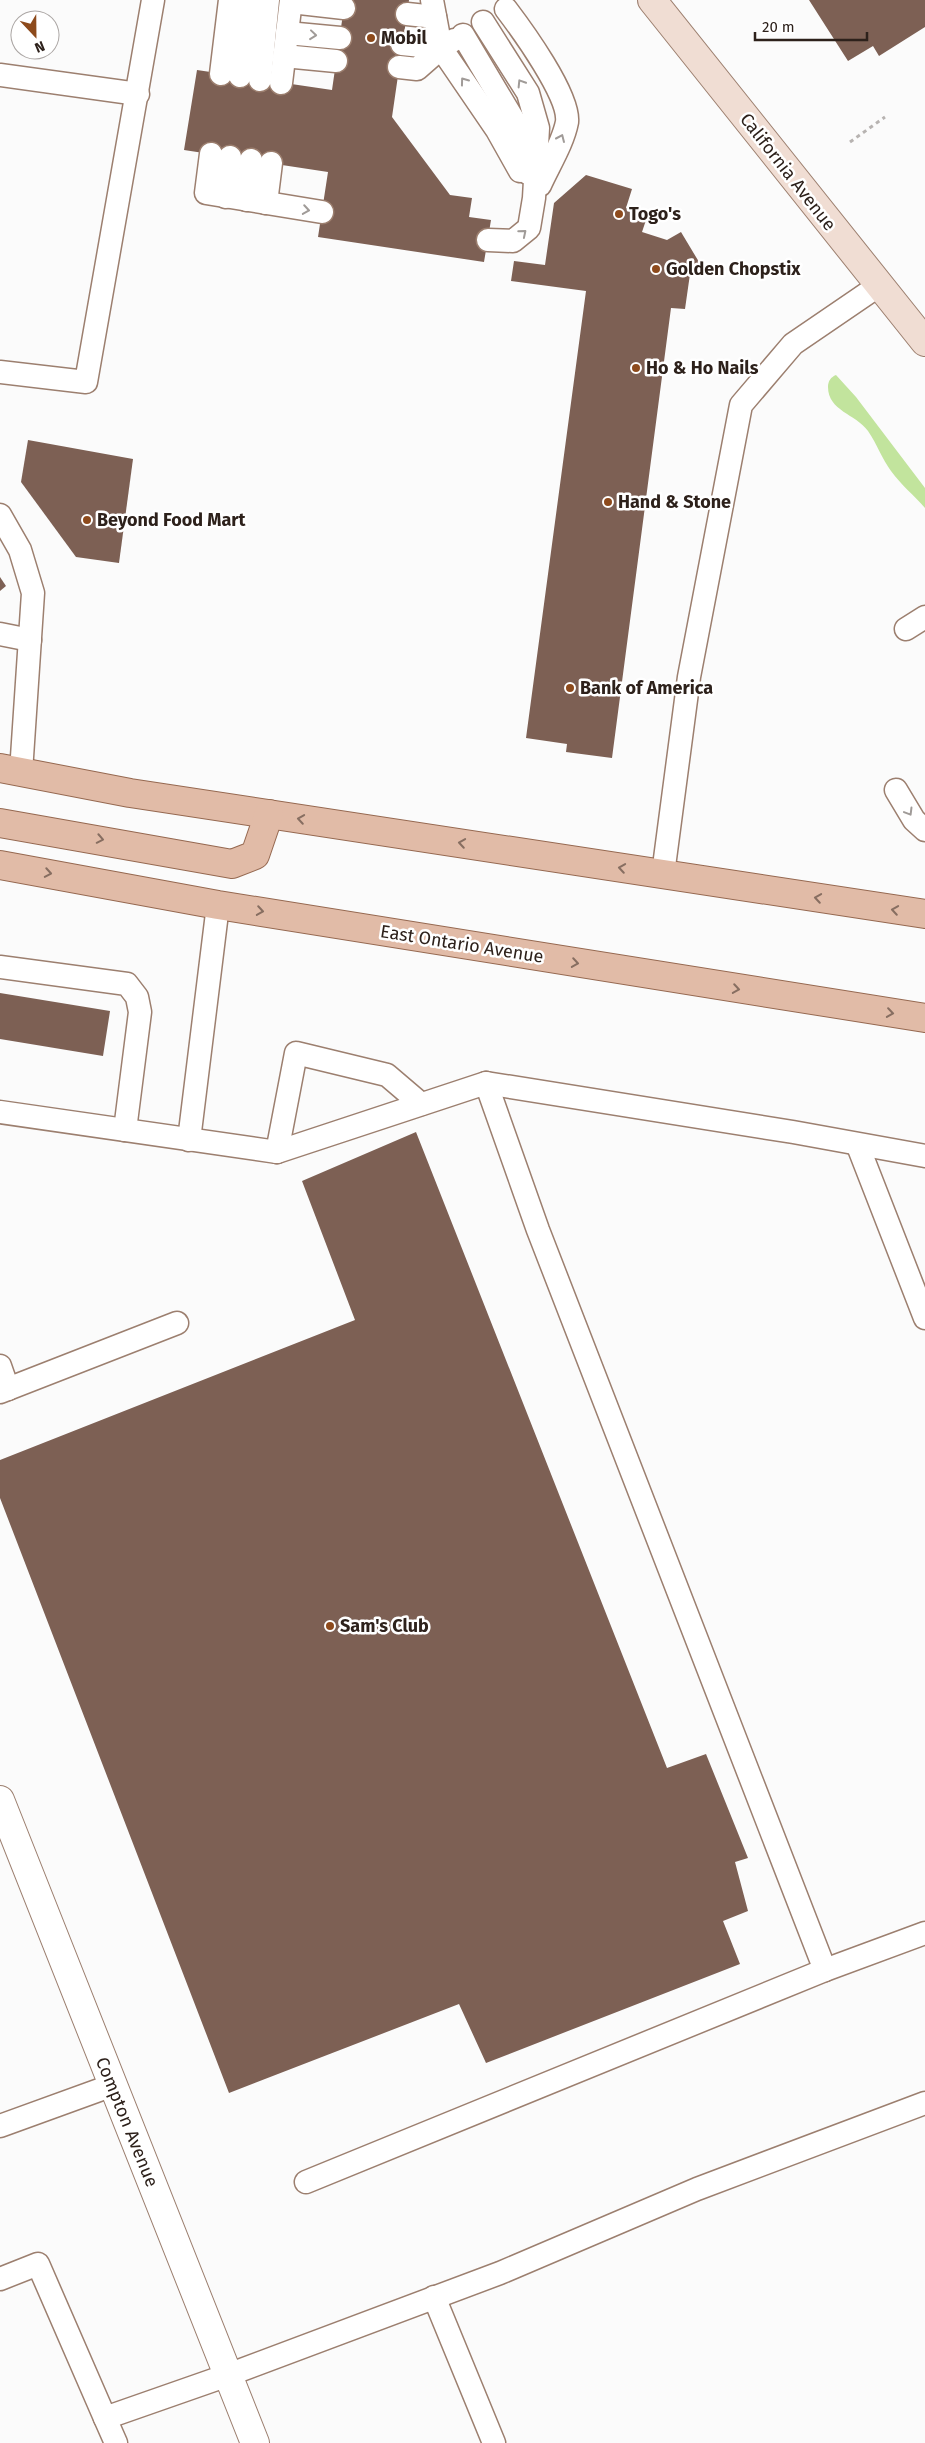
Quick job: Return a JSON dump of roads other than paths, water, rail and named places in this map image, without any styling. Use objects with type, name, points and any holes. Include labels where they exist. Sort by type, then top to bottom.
[{"type":"main road","name":"California Avenue","points":[[652,0],[878,286],[925,342]]},
{"type":"main road","points":[[10,770],[130,793],[925,914]]},
{"type":"main road","points":[[0,823],[232,864],[254,855],[269,814]]},
{"type":"main road","name":"East Ontario Avenue","points":[[0,865],[218,905],[925,1018]]},
{"type":"street","name":"Compton Avenue","points":[[0,1800],[255,2443]]},
{"type":"lane","points":[[0,372],[86,382],[153,0]]},
{"type":"lane","points":[[230,0],[255,66]]},
{"type":"lane","points":[[249,0],[255,66]]},
{"type":"lane","points":[[255,66],[268,0]]},
{"type":"lane","points":[[255,66],[287,33],[291,1],[344,8]]},
{"type":"lane","points":[[399,67],[417,69],[441,48],[513,4],[532,44],[564,102],[567,114],[564,130],[534,198]]},
{"type":"lane","points":[[407,14],[434,9],[441,48],[497,130],[534,198]]},
{"type":"lane","points":[[483,22],[528,93],[538,128],[534,198],[529,228],[513,241],[488,240]]},
{"type":"lane","points":[[287,33],[340,38]]},
{"type":"lane","points":[[463,35],[516,124],[534,198]]},
{"type":"lane","points":[[402,44],[441,48]]},
{"type":"lane","points":[[255,66],[336,61]]},
{"type":"lane","points":[[0,75],[138,94]]},
{"type":"lane","points":[[246,200],[241,158],[206,193],[246,200],[322,212]]},
{"type":"lane","points":[[663,874],[689,678],[741,405],[793,344],[878,286]]},
{"type":"lane","points":[[0,515],[20,550],[33,593],[30,640],[10,770]]},
{"type":"lane","points":[[906,629],[925,618]]},
{"type":"lane","points":[[0,634],[30,640]]},
{"type":"lane","points":[[896,790],[914,820],[925,830]]},
{"type":"lane","points":[[189,1140],[218,905]]},
{"type":"lane","points":[[0,967],[127,984],[136,997],[140,1012],[125,1130]]},
{"type":"lane","points":[[277,1152],[296,1053],[387,1076],[421,1104]]},
{"type":"lane","points":[[0,1112],[277,1152],[486,1083],[793,1132],[858,1146],[925,1156]]},
{"type":"lane","points":[[486,1083],[541,1239],[824,1970]]},
{"type":"lane","points":[[858,1146],[925,1318]]},
{"type":"lane","points":[[0,1366],[4,1390],[177,1323]]},
{"type":"lane","points":[[306,2182],[824,1970],[925,1933]]},
{"type":"lane","points":[[0,2126],[113,2085]]},
{"type":"lane","points":[[105,2418],[228,2375],[500,2273],[697,2190],[925,2104]]},
{"type":"lane","points":[[0,2279],[38,2264],[116,2443]]},
{"type":"lane","points":[[434,2297],[494,2443]]},
{"type":"place","name":"Mobil","points":[[371,38]]},
{"type":"place","name":"Togo's","points":[[619,214]]},
{"type":"place","name":"Golden Chopstix","points":[[656,269]]},
{"type":"place","name":"Ho & Ho Nails","points":[[636,368]]},
{"type":"place","name":"Hand & Stone","points":[[608,502]]},
{"type":"place","name":"Beyond Food Mart","points":[[87,520]]},
{"type":"place","name":"Bank of America","points":[[570,688]]},
{"type":"place","name":"Sam's Club","points":[[330,1626]]}]
